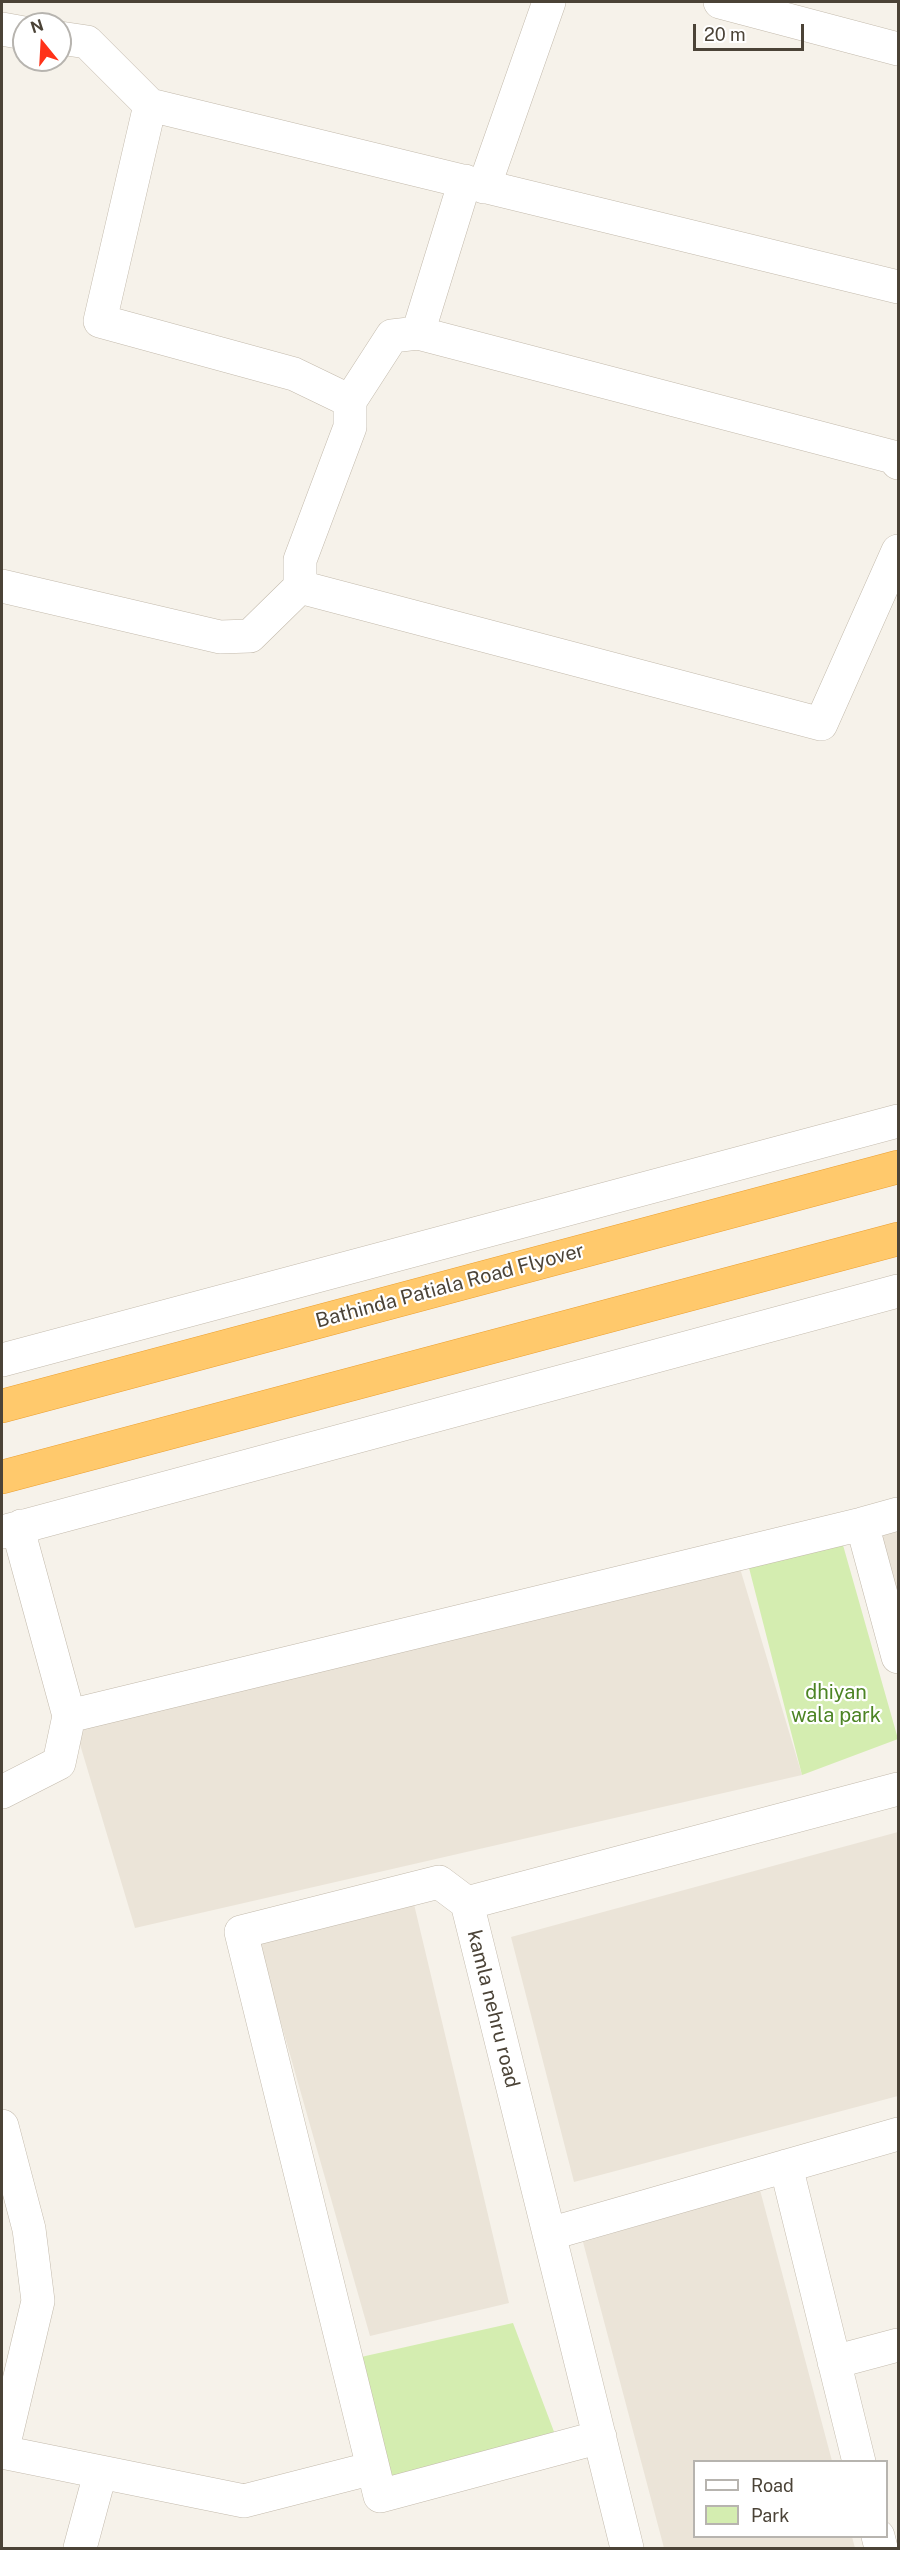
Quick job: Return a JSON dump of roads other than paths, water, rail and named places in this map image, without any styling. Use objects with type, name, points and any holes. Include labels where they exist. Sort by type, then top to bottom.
[{"type":"highway","name":"Bathinda Patiala Road Flyover","points":[[2,1406],[898,1167]]},
{"type":"highway","points":[[2,1478],[898,1239]]},
{"type":"street","points":[[418,333],[475,184],[549,2]]},
{"type":"street","points":[[720,2],[898,49]]},
{"type":"street","points":[[72,40],[87,42],[150,105],[898,286]]},
{"type":"street","points":[[150,105],[100,321],[294,374],[350,401]]},
{"type":"street","points":[[2,586],[220,636],[250,636],[300,587],[300,560],[350,427],[350,401],[392,336],[418,333],[893,456],[898,463]]},
{"type":"street","points":[[300,587],[821,724],[898,551]]},
{"type":"street","points":[[2,1360],[898,1121]]},
{"type":"street","points":[[2,1792],[59,1763],[69,1716],[22,1544],[11,1529],[898,1291]]},
{"type":"street","points":[[69,1716],[898,1514]]},
{"type":"street","points":[[862,1524],[898,1657]]},
{"type":"street","name":"kamla nehru road","points":[[627,2548],[467,1903],[898,1789]]},
{"type":"street","points":[[467,1903],[439,1882],[241,1932],[380,2496],[600,2437]]},
{"type":"street","points":[[2,2126],[29,2229],[38,2301],[2,2452],[100,2474],[244,2500],[373,2468]]},
{"type":"street","points":[[549,2234],[898,2134]]},
{"type":"street","points":[[786,2166],[858,2460]]},
{"type":"street","points":[[834,2362],[898,2345]]},
{"type":"street","points":[[80,2548],[100,2474]]},
{"type":"park label","name":"dhiyan wala park","points":[[836,1704]]}]
